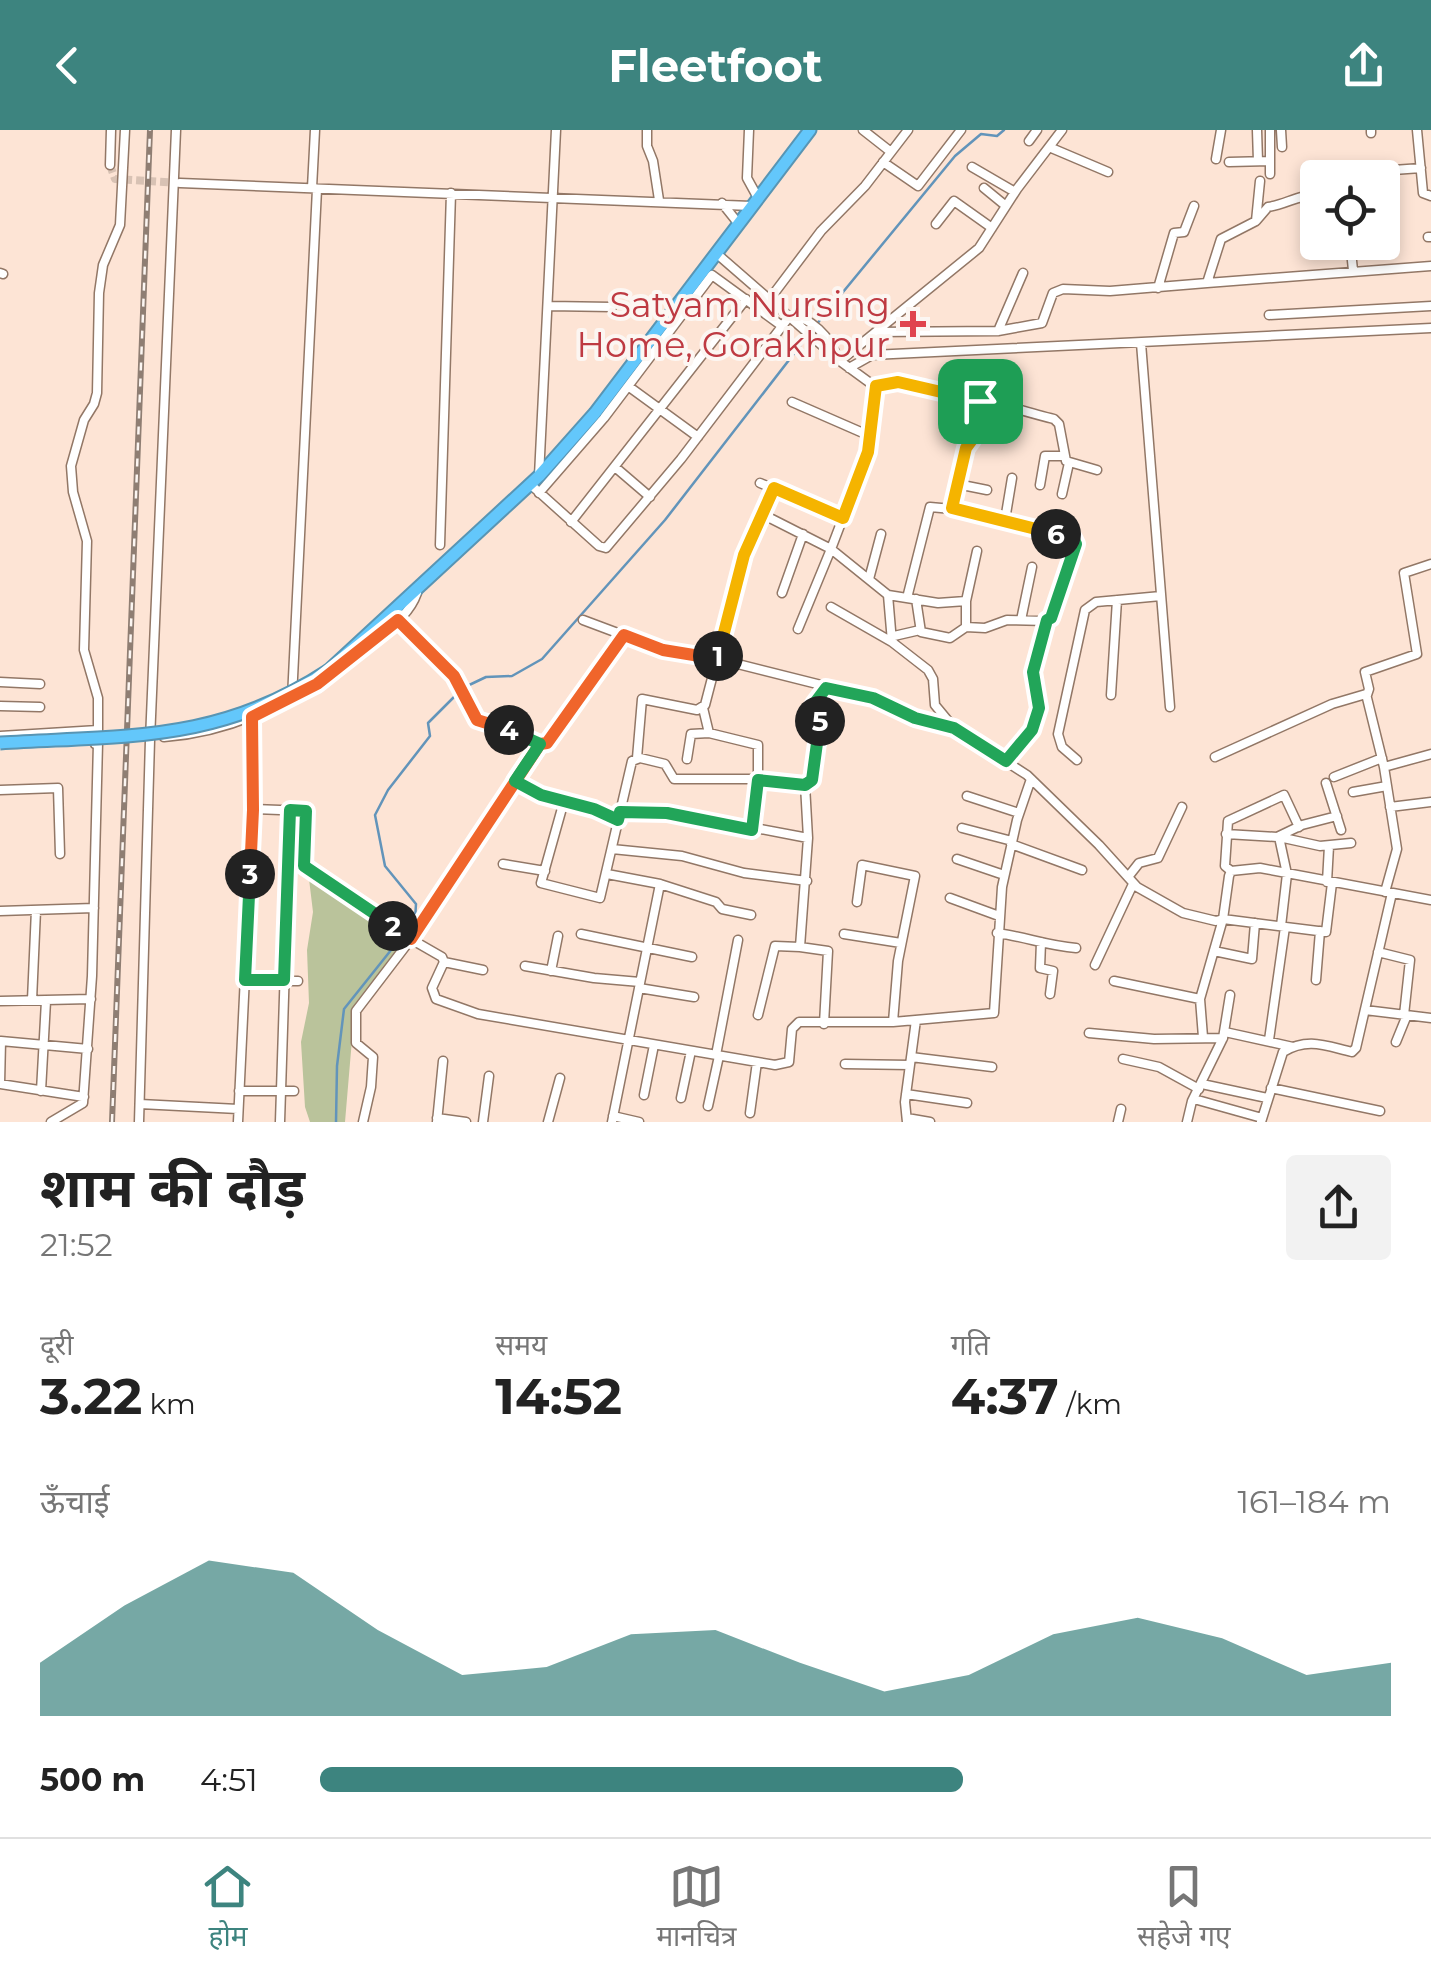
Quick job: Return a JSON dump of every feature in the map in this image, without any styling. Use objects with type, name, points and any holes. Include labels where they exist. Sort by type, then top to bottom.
[{"type":"highway","points":[[0,743],[169,732],[237,718],[329,670],[536,484],[667,326],[716,252],[810,130]]},
{"type":"street","points":[[110,164],[111,130]]},
{"type":"street","points":[[52,1122],[80,1106],[88,1049],[98,698],[84,650],[87,541],[73,492],[71,466],[84,420],[97,394],[100,293],[103,266],[120,225],[124,130]]},
{"type":"street","points":[[139,1122],[150,738],[176,130]]},
{"type":"street","points":[[292,698],[316,130]]},
{"type":"street","points":[[556,130],[536,484],[598,546],[606,548],[650,497],[789,317]]},
{"type":"street","points":[[647,130],[658,200]]},
{"type":"street","points":[[180,184],[755,202],[747,178],[749,130]]},
{"type":"street","points":[[863,130],[892,152]]},
{"type":"street","points":[[769,300],[820,231],[908,130]]},
{"type":"street","points":[[884,162],[918,186],[958,134],[944,130]]},
{"type":"street","points":[[1028,141],[1038,130]]},
{"type":"street","points":[[835,357],[876,332],[975,252],[1062,130]]},
{"type":"street","points":[[1216,159],[1221,130]]},
{"type":"street","points":[[1257,130],[1258,162]]},
{"type":"street","points":[[1270,130],[1270,174]]},
{"type":"street","points":[[1281,130],[1282,147]]},
{"type":"street","points":[[1418,130],[1423,193],[1431,196]]},
{"type":"street","points":[[1049,147],[1108,172]]},
{"type":"street","points":[[1229,162],[1270,161]]},
{"type":"street","points":[[972,168],[1015,192]]},
{"type":"street","points":[[1400,170],[1421,168]]},
{"type":"street","points":[[1256,221],[1260,181]]},
{"type":"street","points":[[984,188],[1006,206]]},
{"type":"street","points":[[440,544],[451,193]]},
{"type":"street","points":[[1207,283],[1220,240],[1256,221],[1268,207],[1286,204],[1300,194]]},
{"type":"street","points":[[936,224],[954,201],[992,228]]},
{"type":"street","points":[[722,203],[738,223]]},
{"type":"street","points":[[1158,288],[1174,233],[1184,232],[1194,206]]},
{"type":"street","points":[[716,252],[789,317],[827,339],[835,357]]},
{"type":"street","points":[[1353,260],[1354,270]]},
{"type":"street","points":[[876,332],[998,331],[1042,323],[1057,290],[1158,288],[1431,266]]},
{"type":"street","points":[[998,331],[1023,273]]},
{"type":"street","points":[[536,484],[628,386],[667,326],[713,275],[782,326]]},
{"type":"street","points":[[571,522],[746,299]]},
{"type":"street","points":[[548,306],[612,307]]},
{"type":"street","points":[[1269,316],[1431,306]]},
{"type":"street","points":[[805,324],[835,357],[876,386],[898,382],[1057,421],[1066,459],[1062,494]]},
{"type":"street","points":[[849,368],[872,355],[1431,328]]},
{"type":"street","points":[[1140,343],[1170,707]]},
{"type":"street","points":[[628,386],[698,437]]},
{"type":"street","points":[[798,630],[868,452],[876,386]]},
{"type":"street","points":[[952,508],[966,448],[974,437],[980,401]]},
{"type":"street","points":[[792,402],[870,436]]},
{"type":"street","points":[[1040,485],[1046,454],[1097,470]]},
{"type":"street","points":[[615,468],[650,497]]},
{"type":"street","points":[[1005,520],[1012,478]]},
{"type":"street","points":[[760,482],[843,518]]},
{"type":"street","points":[[958,484],[987,490]]},
{"type":"street","points":[[709,733],[702,708],[738,576],[774,488]]},
{"type":"street","points":[[920,630],[911,599],[930,507],[1005,520],[1075,541],[1033,672],[1039,708],[1032,730],[1006,761]]},
{"type":"street","points":[[762,514],[831,548],[888,595],[966,602]]},
{"type":"street","points":[[782,593],[803,534]]},
{"type":"street","points":[[869,580],[881,534]]},
{"type":"street","points":[[966,627],[966,602],[977,551]]},
{"type":"street","points":[[1194,1099],[1262,1120],[1283,1052],[1317,1042],[1352,1052],[1356,1048],[1397,849],[1365,672],[1417,654],[1404,573],[1431,564]]},
{"type":"street","points":[[1021,620],[1032,567]]},
{"type":"street","points":[[150,738],[210,730],[252,717],[292,698],[332,674],[411,610],[413,594]]},
{"type":"street","points":[[888,595],[892,642]]},
{"type":"street","points":[[1076,760],[1062,747],[1058,734],[1084,615],[1092,603],[1161,596]]},
{"type":"street","points":[[1110,696],[1117,600]]},
{"type":"street","points":[[831,607],[892,642],[928,670],[933,679],[935,705],[954,728]]},
{"type":"street","points":[[398,620],[454,676],[477,720],[540,744],[547,743],[624,635]]},
{"type":"street","points":[[583,620],[663,650],[718,659],[873,698],[915,718],[954,728],[1030,778],[1149,897],[1183,913],[1216,921],[1326,932],[1329,846]]},
{"type":"street","points":[[892,642],[894,636],[920,630],[950,638],[966,627],[985,628],[1005,620],[1047,620]]},
{"type":"street","points":[[0,682],[40,684]]},
{"type":"street","points":[[564,801],[542,884],[599,898],[632,760],[665,764],[674,779],[805,785],[812,780],[820,718],[814,704],[826,688]]},
{"type":"street","points":[[1215,757],[1332,704],[1367,695]]},
{"type":"street","points":[[637,758],[642,699],[702,708]]},
{"type":"street","points":[[0,706],[40,707]]},
{"type":"street","points":[[238,1122],[253,810],[252,717]]},
{"type":"street","points":[[0,743],[98,730]]},
{"type":"street","points":[[687,759],[691,734],[709,733],[758,745],[752,830]]},
{"type":"street","points":[[0,743],[98,744]]},
{"type":"street","points":[[364,1122],[372,1088],[373,1057],[356,1044],[356,1010],[540,744]]},
{"type":"street","points":[[1341,830],[1330,780],[1383,763],[1431,754]]},
{"type":"street","points":[[444,962],[432,988],[436,998],[478,1014],[784,1065],[791,1056],[794,1024],[798,1022],[893,1022],[994,1013],[1004,875],[1030,778]]},
{"type":"street","points":[[515,781],[541,795],[619,816],[677,814],[808,838]]},
{"type":"street","points":[[800,947],[807,881],[805,785]]},
{"type":"street","points":[[1354,792],[1387,786]]},
{"type":"street","points":[[0,790],[58,788],[60,854]]},
{"type":"street","points":[[1298,827],[1282,795],[1228,822],[1225,866],[1232,871],[1260,868],[1431,900]]},
{"type":"street","points":[[967,796],[1019,813]]},
{"type":"street","points":[[1390,807],[1431,802]]},
{"type":"street","points":[[1095,965],[1138,862],[1158,858],[1182,807]]},
{"type":"street","points":[[253,810],[306,811],[304,866]]},
{"type":"street","points":[[280,1122],[290,810]]},
{"type":"street","points":[[1280,836],[1337,816]]},
{"type":"street","points":[[962,828],[1082,870]]},
{"type":"street","points":[[1226,834],[1280,836],[1329,846],[1351,843]]},
{"type":"street","points":[[1268,1040],[1287,874],[1280,836]]},
{"type":"street","points":[[612,849],[682,856],[744,873],[807,881]]},
{"type":"street","points":[[957,859],[1004,875]]},
{"type":"street","points":[[503,864],[545,871]]},
{"type":"street","points":[[857,902],[862,865],[914,875],[901,943],[893,1022]]},
{"type":"street","points":[[288,866],[304,866],[444,962]]},
{"type":"street","points":[[1202,1037],[1200,999],[1232,871]]},
{"type":"street","points":[[607,874],[660,884],[716,902],[722,909],[751,915]]},
{"type":"street","points":[[639,1122],[612,1119],[660,884]]},
{"type":"street","points":[[950,898],[999,916]]},
{"type":"street","points":[[0,911],[94,908]]},
{"type":"street","points":[[32,1000],[36,910]]},
{"type":"street","points":[[1214,951],[1252,959],[1255,923]]},
{"type":"street","points":[[1316,980],[1320,932]]},
{"type":"street","points":[[997,933],[1046,946],[1076,948]]},
{"type":"street","points":[[581,934],[692,957]]},
{"type":"street","points":[[844,934],[901,943]]},
{"type":"street","points":[[551,971],[558,936]]},
{"type":"street","points":[[708,1106],[738,940]]},
{"type":"street","points":[[1042,942],[1040,968],[1053,971],[1050,994]]},
{"type":"street","points":[[758,1015],[774,946],[800,947],[828,951],[824,1024]]},
{"type":"street","points":[[1378,952],[1410,960],[1406,1015],[1396,1042]]},
{"type":"street","points":[[444,962],[482,970]]},
{"type":"street","points":[[525,966],[694,997]]},
{"type":"street","points":[[245,980],[298,981]]},
{"type":"street","points":[[1114,981],[1200,999]]},
{"type":"street","points":[[1187,1122],[1224,1035],[1230,995]]},
{"type":"street","points":[[0,1001],[91,998]]},
{"type":"street","points":[[41,1092],[46,1001]]},
{"type":"street","points":[[1365,1010],[1431,1018]]},
{"type":"street","points":[[916,1020],[906,1094],[907,1120],[930,1122]]},
{"type":"street","points":[[1088,1033],[1154,1038],[1224,1035],[1293,1046]]},
{"type":"street","points":[[84,1097],[0,1084],[1,1041],[88,1049]]},
{"type":"street","points":[[644,1095],[654,1045]]},
{"type":"street","points":[[680,1098],[691,1051]]},
{"type":"street","points":[[1124,1058],[1159,1067],[1201,1087],[1269,1093],[1380,1111]]},
{"type":"street","points":[[443,1061],[437,1120],[466,1122]]},
{"type":"street","points":[[845,1064],[911,1061],[992,1067]]},
{"type":"street","points":[[750,1113],[757,1062]]},
{"type":"street","points":[[484,1122],[489,1076]]},
{"type":"street","points":[[548,1122],[560,1078]]},
{"type":"street","points":[[239,1091],[294,1091]]},
{"type":"street","points":[[906,1094],[967,1103]]},
{"type":"street","points":[[140,1104],[238,1109]]},
{"type":"street","points":[[1118,1122],[1122,1109]]},
{"type":"green space","points":[[309,879],[358,906],[405,940],[355,1004],[345,1122],[310,1122],[305,1107],[301,1042],[309,1003],[307,950],[313,912]]},
{"type":"waterway","points":[[465,687],[486,677],[512,676],[542,659],[665,520],[820,320],[955,156],[981,134],[997,136],[1004,130]]},
{"type":"waterway","points":[[336,1122],[344,1009],[415,920],[416,904],[385,866],[375,815],[388,790],[430,736],[428,723],[459,692]]},
{"type":"tunnel","points":[[110,165],[115,179],[180,183]]},
{"type":"railway","points":[[112,1122],[150,130]]},
{"type":"place","name":"Satyam Nursing Home, Gorakhpur","points":[[913,324]]},
{"type":"route","points":[[980,401],[898,382],[876,386],[868,452],[843,518],[774,488],[744,555],[718,659],[663,650],[624,635],[547,743],[540,744],[427,910],[411,939],[304,866],[306,811],[290,810],[284,980],[245,980],[253,810],[252,717],[317,684],[398,620],[454,676],[477,720],[540,744],[515,781],[541,795],[594,809],[618,820],[620,812],[653,812],[752,830],[758,780],[805,785],[812,780],[820,718],[814,704],[826,688],[873,698],[915,718],[954,728],[1006,761],[1032,730],[1038,714],[1033,672],[1047,620],[1051,618],[1076,544],[1073,538],[952,508],[966,448],[974,437],[980,401]]}]
